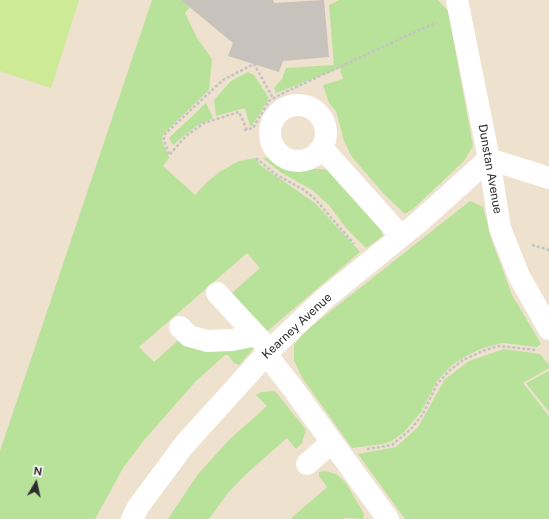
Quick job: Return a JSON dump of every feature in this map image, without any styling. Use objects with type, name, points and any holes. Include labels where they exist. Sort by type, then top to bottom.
[{"type":"street","name":"Dunstan Avenue","points":[[457,0],[489,159],[500,228],[519,276],[549,329]]},
{"type":"street","points":[[322,148],[401,236]]},
{"type":"street","points":[[489,159],[549,178]]},
{"type":"street","name":"Kearney Avenue","points":[[132,519],[138,507],[184,445],[268,352],[324,299],[401,236],[489,159]]},
{"type":"street","points":[[217,291],[255,334],[388,519]]},
{"type":"street","points":[[181,325],[189,336],[207,341],[232,340],[255,334]]},
{"type":"street","points":[[307,464],[336,448]]},
{"type":"path","points":[[273,98],[254,64],[223,80],[164,136],[169,155],[186,136],[204,124],[240,112],[245,130],[253,128],[268,101],[273,98],[439,21]]},
{"type":"path","points":[[256,158],[275,174],[304,190],[315,199],[370,262]]},
{"type":"path","points":[[526,243],[549,250]]},
{"type":"path","points":[[336,448],[392,445],[411,429],[423,414],[438,384],[449,371],[463,360],[485,350],[499,346],[540,351]]},
{"type":"shaded area","points":[[0,0],[549,0],[549,519],[0,519]]},
{"type":"green space","points":[[0,0],[79,0],[51,88],[0,71]]},
{"type":"green space","points":[[152,0],[196,0],[185,13],[197,38],[212,59],[209,90],[163,134],[162,140],[169,158],[163,166],[195,195],[207,182],[221,171],[239,161],[256,158],[260,165],[315,203],[360,252],[265,333],[232,293],[260,268],[247,253],[139,347],[154,362],[182,337],[260,341],[239,365],[234,363],[228,355],[225,355],[196,381],[145,439],[123,468],[95,519],[0,519],[0,451]]},
{"type":"green space","points":[[339,0],[438,0],[448,11],[473,146],[464,161],[414,208],[405,214],[384,194],[352,157],[344,141],[336,111],[329,103],[323,85],[343,79],[340,68],[276,93],[274,88],[282,79],[286,68],[334,65],[329,5]]},
{"type":"green space","points":[[248,72],[254,75],[269,98],[252,126],[250,126],[245,108],[216,116],[214,100],[231,81]]},
{"type":"green space","points":[[206,103],[213,118],[196,126],[173,145],[169,138]]},
{"type":"green space","points":[[270,157],[288,169],[329,169],[379,223],[383,236],[366,248],[346,228],[329,205],[312,190],[280,172],[263,158]]},
{"type":"green space","points":[[470,201],[483,207],[492,241],[512,295],[541,344],[537,347],[502,343],[483,348],[466,356],[452,365],[437,381],[421,412],[404,432],[392,441],[383,444],[352,448],[303,379],[294,361],[294,345],[303,333]]},
{"type":"green space","points":[[504,349],[540,354],[549,365],[549,368],[523,383],[549,416],[549,519],[405,519],[358,454],[396,447],[418,427],[445,379],[469,361]]},
{"type":"green space","points":[[549,371],[549,412],[526,383]]},
{"type":"green space","points":[[275,391],[306,430],[302,443],[296,449],[287,438],[246,474],[227,494],[209,519],[168,519],[198,474],[229,440],[267,406],[256,395],[261,392]]},
{"type":"green space","points":[[325,471],[336,474],[346,483],[364,514],[363,519],[290,519],[327,487],[319,476],[319,472]]},
{"type":"building","points":[[181,0],[273,0],[274,3],[324,0],[329,57],[283,61],[279,72],[228,56],[233,43]]}]
